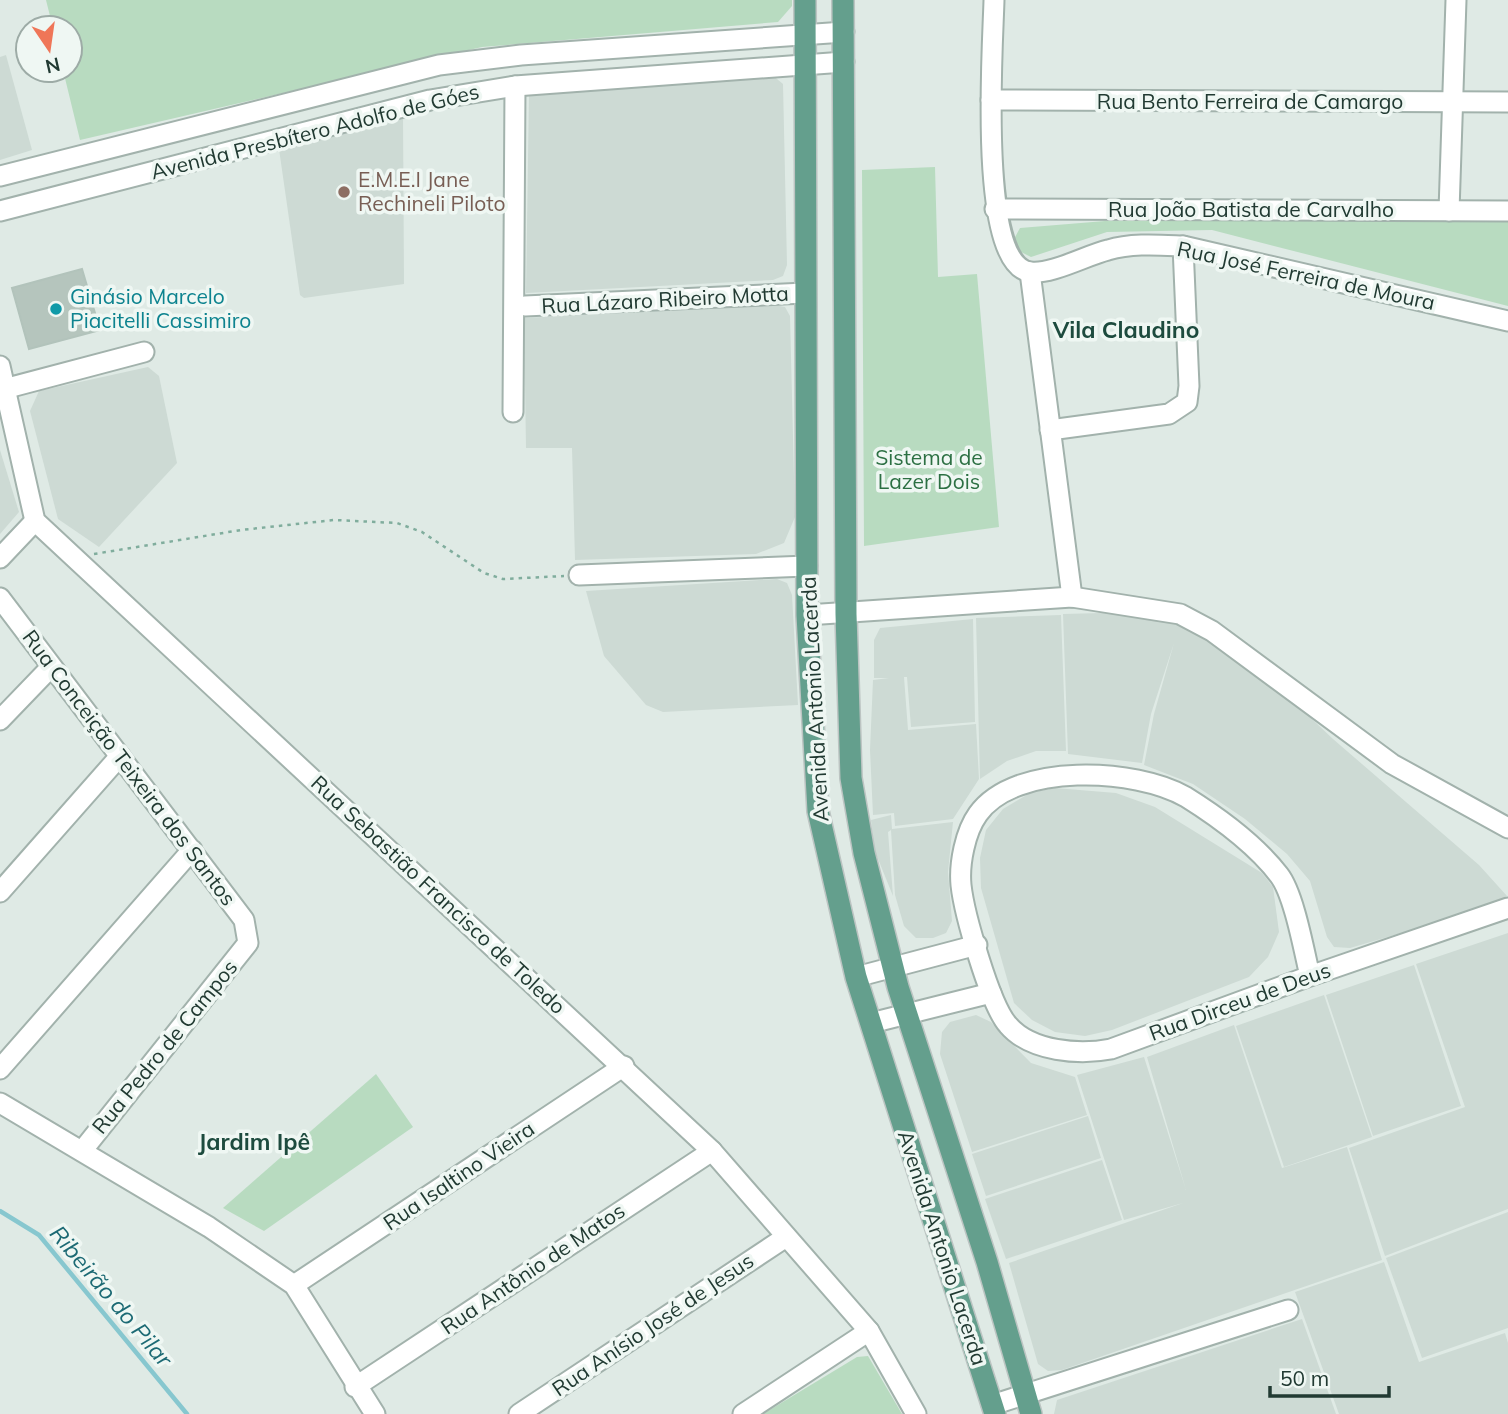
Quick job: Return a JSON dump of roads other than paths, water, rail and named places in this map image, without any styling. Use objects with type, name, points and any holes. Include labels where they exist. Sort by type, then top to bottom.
[{"type":"main road","name":"Avenida Antonio Lacerda","points":[[805,0],[807,615],[818,811],[856,977],[994,1410]]},
{"type":"main road","name":"Avenida Antonio Lacerda","points":[[843,0],[846,614],[851,778],[864,853],[905,1014],[1031,1414]]},
{"type":"street","points":[[994,0],[991,100],[995,209],[1007,251],[1026,270],[1072,597]]},
{"type":"street","points":[[1448,211],[1456,0]]},
{"type":"street","name":"Avenida Presbítero Adolfo de Góes","points":[[0,176],[439,65],[521,55],[844,33]]},
{"type":"street","name":"Avenida Presbítero Adolfo de Góes","points":[[0,211],[430,100],[515,86],[844,62]]},
{"type":"street","points":[[513,412],[515,86]]},
{"type":"street","name":"Rua Bento Ferreira de Camargo","points":[[991,100],[1508,103]]},
{"type":"street","name":"Rua João Batista de Carvalho","points":[[995,209],[1508,211]]},
{"type":"street","name":"Rua José Ferreira de Moura","points":[[1026,270],[1110,249],[1145,244],[1182,246],[1508,321]]},
{"type":"street","points":[[1050,430],[1170,414],[1187,402],[1189,386],[1182,246]]},
{"type":"street","name":"Rua Lázaro Ribeiro Motta","points":[[525,306],[805,293]]},
{"type":"street","points":[[3,389],[144,352]]},
{"type":"street","points":[[0,366],[3,389],[35,521],[0,558]]},
{"type":"street","name":"Rua Sebastião Francisco de Toledo","points":[[35,521],[624,1066],[712,1151],[869,1331],[916,1414]]},
{"type":"street","points":[[579,575],[807,565]]},
{"type":"street","points":[[807,615],[1072,597],[1180,614],[1213,631],[1392,764],[1508,828]]},
{"type":"street","name":"Rua Conceição Teixeira dos Santos","points":[[0,598],[244,920],[248,943]]},
{"type":"street","points":[[0,720],[51,667]]},
{"type":"street","points":[[0,892],[120,756]]},
{"type":"street","name":"Rua Dirceu de Deus","points":[[1310,976],[1281,877],[1252,847],[1184,796],[1130,778],[1037,778],[992,800],[977,815],[965,844],[961,884],[991,993],[1008,1026],[1041,1046],[1082,1054],[1111,1049],[1310,976],[1508,908]]},
{"type":"street","points":[[0,1069],[192,850]]},
{"type":"street","name":"Rua Pedro de Campos","points":[[82,1151],[248,943]]},
{"type":"street","points":[[856,977],[977,945]]},
{"type":"street","points":[[871,1023],[991,993]]},
{"type":"street","name":"Rua Isaltino Vieira","points":[[294,1286],[624,1066]]},
{"type":"street","points":[[0,1103],[209,1227],[294,1286],[355,1387],[375,1414]]},
{"type":"street","name":"Rua Antônio de Matos","points":[[355,1387],[712,1151]]},
{"type":"street","name":"Rua Anísio José de Jesus","points":[[520,1414],[786,1237]]},
{"type":"street","points":[[994,1410],[1026,1393],[1288,1310]]},
{"type":"street","points":[[743,1414],[869,1331]]},
{"type":"waterway","name":"Ribeirão do Pilar","points":[[0,1211],[39,1235],[187,1414]]},
{"type":"place","name":"E.M.E.I Jane Rechineli Piloto","points":[[344,192]]},
{"type":"place","name":"Ginásio Marcelo Piacitelli Cassimiro","points":[[56,309]]},
{"type":"district","name":"Vila Claudino","points":[[1126,330]]},
{"type":"district","name":"Jardim Ipê","points":[[254,1142]]},
{"type":"park label","name":"Sistema de Lazer Dois","points":[[929,470]]}]
